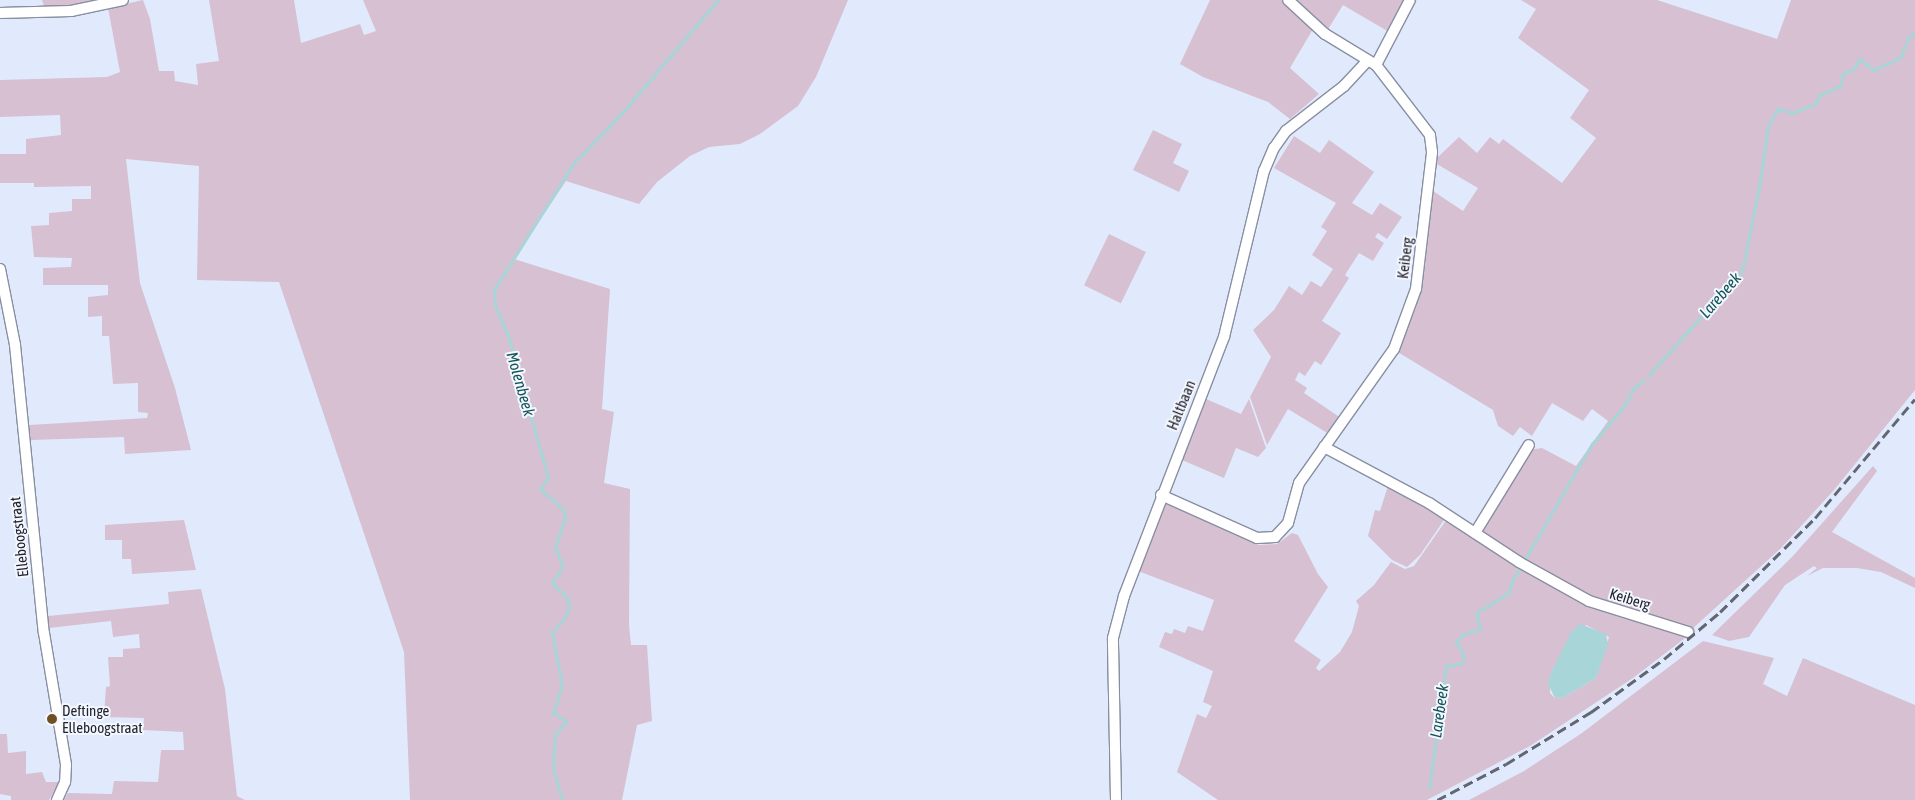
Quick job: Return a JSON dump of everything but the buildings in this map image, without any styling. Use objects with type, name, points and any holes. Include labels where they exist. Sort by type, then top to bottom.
[{"type":"street","points":[[0,13],[81,10],[123,0]]},
{"type":"street","name":"Keiberg","points":[[1161,495],[1267,540],[1288,523],[1294,492],[1394,349],[1411,307],[1420,269],[1432,142],[1416,114],[1372,63],[1326,34],[1288,0]]},
{"type":"street","name":"Haltbaan","points":[[1116,800],[1113,638],[1124,596],[1161,495],[1224,337],[1264,171],[1274,148],[1286,131],[1372,63],[1410,0]]},
{"type":"street","name":"Elleboogstraat","points":[[0,269],[12,320],[44,634],[66,765],[65,782],[56,800]]},
{"type":"street","points":[[1475,533],[1529,445]]},
{"type":"street","name":"Keiberg","points":[[1324,447],[1449,516],[1589,601],[1688,632]]},
{"type":"shaded area","points":[[42,0],[97,0],[97,2],[45,9]]},
{"type":"shaded area","points":[[143,0],[150,19],[159,71],[174,71],[175,81],[198,85],[196,64],[219,61],[209,0],[294,0],[301,43],[360,24],[364,35],[376,31],[363,0],[848,0],[816,77],[798,106],[760,134],[740,144],[709,147],[690,156],[657,182],[639,204],[566,181],[514,259],[610,289],[602,409],[614,412],[604,483],[630,489],[629,625],[631,645],[647,645],[652,721],[637,725],[622,800],[410,800],[404,652],[279,282],[197,280],[199,166],[126,159],[140,283],[175,388],[191,450],[125,454],[124,437],[31,440],[29,425],[147,418],[148,413],[138,412],[138,383],[113,384],[109,336],[102,336],[102,316],[88,317],[88,297],[108,295],[108,285],[43,285],[43,268],[71,267],[72,258],[34,257],[31,226],[49,225],[49,213],[72,211],[72,199],[91,199],[91,186],[34,187],[34,183],[0,183],[0,154],[26,154],[26,139],[61,135],[60,115],[0,117],[0,80],[107,77],[120,72],[108,8]]},
{"type":"shaded area","points":[[1210,0],[1282,0],[1313,29],[1290,68],[1319,94],[1290,119],[1268,102],[1203,77],[1180,64]]},
{"type":"shaded area","points":[[1292,0],[1405,0],[1389,32],[1343,5],[1327,31]]},
{"type":"shaded area","points":[[1521,0],[1657,0],[1777,39],[1791,0],[1915,0],[1915,390],[1834,490],[1781,548],[1691,630],[1599,603],[1481,533],[1529,450],[1542,448],[1576,466],[1608,421],[1592,409],[1583,421],[1552,403],[1532,436],[1520,427],[1513,436],[1498,426],[1493,410],[1396,351],[1416,307],[1425,268],[1430,189],[1463,211],[1478,188],[1435,163],[1437,158],[1459,137],[1477,153],[1490,137],[1499,144],[1503,139],[1562,183],[1596,138],[1570,118],[1589,90],[1518,38],[1536,9]]},
{"type":"shaded area","points":[[1153,130],[1182,144],[1173,163],[1189,171],[1179,192],[1133,170]]},
{"type":"shaded area","points":[[1294,136],[1320,153],[1329,140],[1374,172],[1352,203],[1372,215],[1380,203],[1402,217],[1387,239],[1378,233],[1375,237],[1384,243],[1373,261],[1359,253],[1345,275],[1349,278],[1322,321],[1341,333],[1321,365],[1315,361],[1305,376],[1299,372],[1295,380],[1307,388],[1304,393],[1341,418],[1329,434],[1288,409],[1267,445],[1250,397],[1271,357],[1253,330],[1274,310],[1289,286],[1302,295],[1311,281],[1321,287],[1333,269],[1312,255],[1327,231],[1321,227],[1336,203],[1274,168]]},
{"type":"shaded area","points":[[1109,234],[1146,252],[1121,303],[1084,285]]},
{"type":"shaded area","points":[[1206,399],[1241,414],[1249,399],[1266,448],[1258,457],[1236,448],[1224,478],[1182,460]]},
{"type":"shaded area","points":[[1873,466],[1877,471],[1832,532],[1915,578],[1915,588],[1881,572],[1857,568],[1823,568],[1807,576],[1817,568],[1814,566],[1785,585],[1749,637],[1729,641],[1712,635],[1792,557]]},
{"type":"shaded area","points":[[1389,483],[1446,517],[1420,555],[1407,567],[1392,560],[1368,536],[1375,510],[1380,511]]},
{"type":"shaded area","points":[[1165,503],[1259,545],[1277,544],[1292,533],[1298,535],[1318,574],[1328,587],[1294,641],[1321,660],[1316,668],[1319,671],[1340,652],[1352,632],[1359,606],[1356,601],[1374,585],[1391,562],[1405,569],[1414,566],[1447,519],[1581,598],[1689,635],[1633,678],[1530,746],[1427,800],[1218,800],[1177,772],[1197,714],[1206,718],[1212,706],[1203,702],[1213,671],[1159,647],[1165,632],[1172,634],[1174,629],[1185,633],[1188,626],[1203,631],[1214,600],[1138,571]],"holes":[[[1586,625],[1609,637],[1596,678],[1564,697],[1555,698],[1550,693],[1551,673],[1564,648]]]},
{"type":"shaded area","points":[[184,520],[196,570],[132,574],[131,559],[122,559],[122,540],[105,540],[105,525]]},
{"type":"shaded area","points":[[201,589],[225,689],[237,796],[245,800],[64,800],[68,793],[112,794],[114,781],[158,782],[161,750],[184,750],[183,732],[143,730],[144,718],[104,717],[106,687],[110,686],[108,657],[123,657],[123,649],[140,648],[139,634],[113,637],[111,621],[49,628],[48,616],[169,604],[168,592]]},
{"type":"shaded area","points":[[1580,624],[1606,634],[1608,644],[1596,678],[1564,697],[1555,698],[1548,684],[1551,673],[1571,632]]},
{"type":"shaded area","points":[[1703,641],[1774,658],[1763,684],[1787,696],[1803,658],[1915,705],[1915,800],[1469,800],[1524,771],[1582,733]]},
{"type":"shaded area","points":[[0,734],[7,734],[8,753],[26,751],[26,774],[42,772],[46,782],[59,782],[49,800],[11,800],[11,796],[0,794]]},
{"type":"waterway","name":"Molenbeek","points":[[562,800],[553,769],[555,734],[566,722],[553,713],[562,686],[552,633],[566,616],[569,606],[567,598],[552,583],[563,566],[555,548],[565,517],[563,509],[540,490],[548,478],[508,336],[495,306],[494,290],[573,164],[622,113],[718,0]]},
{"type":"waterway","name":"Larebeek","points":[[1758,194],[1768,126],[1778,109],[1793,113],[1815,104],[1820,95],[1840,86],[1843,73],[1853,70],[1860,59],[1874,70],[1900,58],[1909,37],[1915,33]]},
{"type":"waterway","name":"Larebeek","points":[[1648,376],[1742,271],[1757,197]]},
{"type":"waterway","name":"Larebeek","points":[[1525,559],[1592,444],[1624,406],[1633,389],[1644,380]]},
{"type":"waterway","name":"Larebeek","points":[[1429,789],[1446,666],[1462,663],[1464,657],[1456,642],[1464,634],[1480,629],[1476,613],[1509,593],[1512,581],[1521,567]]},
{"type":"railway","points":[[1437,800],[1506,764],[1591,712],[1664,659],[1720,612],[1815,518],[1915,399]]},
{"type":"place","name":"Deftinge Elleboogstraat","points":[[52,719]]}]
